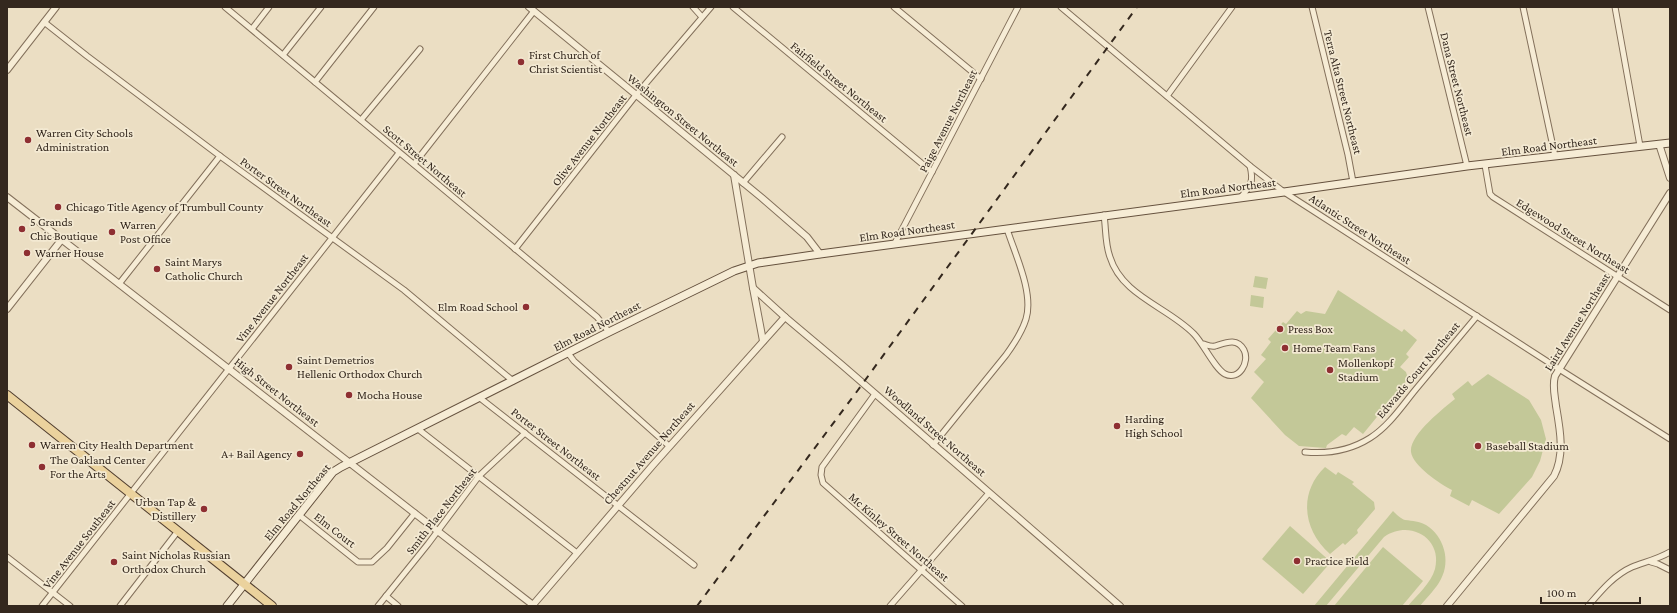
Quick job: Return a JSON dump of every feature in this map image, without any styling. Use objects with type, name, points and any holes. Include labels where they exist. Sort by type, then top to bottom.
[{"type":"main road","name":"Elm Road Northeast","points":[[227,606],[333,472],[609,332],[749,266],[820,254],[1467,166],[1670,143]]},
{"type":"main road","points":[[7,395],[272,606]]},
{"type":"street","points":[[7,70],[56,7]]},
{"type":"street","name":"Scott Street Northeast","points":[[225,7],[515,249],[596,318],[609,332]]},
{"type":"street","points":[[252,29],[269,7]]},
{"type":"street","points":[[283,55],[321,7]]},
{"type":"street","points":[[315,82],[374,7]]},
{"type":"street","points":[[693,7],[702,17]]},
{"type":"street","name":"Olive Avenue Northeast","points":[[515,249],[636,95],[711,7]]},
{"type":"street","name":"Fairfield Street Northeast","points":[[732,7],[932,172]]},
{"type":"street","points":[[894,7],[981,79]]},
{"type":"street","name":"Paige Avenue Northeast","points":[[895,244],[1018,7]]},
{"type":"street","name":"Atlantic Street Northeast","points":[[1061,7],[1250,166],[1284,192],[1670,439]]},
{"type":"street","points":[[1167,96],[1232,7]]},
{"type":"street","name":"Terra Alta Street Northeast","points":[[1312,7],[1348,155],[1352,182]]},
{"type":"street","name":"Dana Street Northeast","points":[[1428,7],[1467,166]]},
{"type":"street","points":[[1523,7],[1556,156]]},
{"type":"street","points":[[1615,7],[1640,146]]},
{"type":"street","points":[[414,164],[532,9]]},
{"type":"street","name":"Washington Street Northeast","points":[[532,9],[744,183],[807,237],[820,254]]},
{"type":"street","name":"Porter Street Northeast","points":[[44,22],[220,156],[404,290],[513,381]]},
{"type":"street","points":[[361,120],[420,49]]},
{"type":"street","points":[[744,183],[782,137]]},
{"type":"street","points":[[1659,144],[1670,178]]},
{"type":"street","name":"Vine Avenue Northeast","points":[[131,494],[399,153]]},
{"type":"street","points":[[119,284],[220,156]]},
{"type":"street","name":"Edgewood Street Northeast","points":[[1485,165],[1490,194],[1493,197],[1670,310]]},
{"type":"street","points":[[1240,198],[1250,187],[1252,181],[1250,166]]},
{"type":"street","points":[[734,175],[763,342]]},
{"type":"street","name":"Laird Avenue Northeast","points":[[1447,606],[1550,482],[1556,471],[1560,455],[1560,437],[1553,383],[1554,376],[1618,277],[1670,192]]},
{"type":"street","name":"High Street Northeast","points":[[7,197],[533,606]]},
{"type":"street","points":[[1104,215],[1110,257],[1116,269],[1125,281],[1135,291],[1182,324],[1203,344],[1216,365],[1225,374],[1232,375],[1243,369],[1246,357],[1241,346],[1230,342],[1210,346],[1203,344]]},
{"type":"street","points":[[933,445],[1006,355],[1017,340],[1026,320],[1028,314],[1028,296],[1007,229]]},
{"type":"street","points":[[7,309],[62,239]]},
{"type":"street","name":"Woodland Street Northeast","points":[[753,288],[784,317],[1120,606]]},
{"type":"street","name":"Edwards Court Northeast","points":[[1305,452],[1319,453],[1340,450],[1366,441],[1376,434],[1393,417],[1477,316]]},
{"type":"street","name":"Chestnut Avenue Northeast","points":[[533,606],[669,446],[784,317]]},
{"type":"street","points":[[568,353],[574,361],[669,446]]},
{"type":"street","name":"Mc Kinley Street Northeast","points":[[875,394],[822,467],[821,475],[823,483],[962,606]]},
{"type":"street","name":"Porter Street Northeast","points":[[480,398],[694,565]]},
{"type":"street","points":[[418,429],[577,553]]},
{"type":"street","name":"Smith Place Northeast","points":[[378,606],[428,544],[479,476],[525,433]]},
{"type":"street","points":[[890,606],[989,493]]},
{"type":"street","name":"Vine Avenue Southeast","points":[[42,606],[131,494]]},
{"type":"street","name":"Elm Court","points":[[299,515],[358,562],[372,562],[387,548],[415,513]]},
{"type":"street","points":[[120,606],[178,531]]},
{"type":"street","points":[[1588,606],[1606,585],[1619,574],[1632,567],[1650,562],[1670,552]]},
{"type":"street","points":[[7,557],[70,606]]},
{"type":"street","points":[[1650,562],[1670,570]]},
{"type":"street","points":[[386,596],[398,606]]},
{"type":"green space","points":[[1255,276],[1268,278],[1266,289],[1253,287]]},
{"type":"green space","name":"Mollenkopf Stadium","points":[[1338,290],[1402,332],[1404,329],[1417,340],[1406,354],[1409,357],[1400,367],[1406,372],[1408,379],[1363,434],[1354,427],[1346,436],[1342,434],[1327,445],[1326,448],[1299,446],[1285,435],[1251,398],[1264,382],[1254,372],[1266,359],[1261,355],[1271,342],[1268,339],[1283,322],[1286,324],[1297,311],[1301,314],[1306,311],[1325,314]]},
{"type":"green space","points":[[1251,295],[1264,297],[1263,308],[1250,306]]},
{"type":"green space","name":"Baseball Stadium","points":[[1488,374],[1529,400],[1541,420],[1546,439],[1540,461],[1532,477],[1499,514],[1472,500],[1469,506],[1450,496],[1452,490],[1441,484],[1422,469],[1411,452],[1415,438],[1421,430],[1455,399],[1452,394],[1468,381],[1472,386]]},
{"type":"green space","points":[[1325,467],[1336,475],[1338,472],[1354,482],[1352,484],[1374,502],[1375,509],[1357,530],[1358,533],[1345,545],[1343,543],[1330,554],[1314,534],[1309,523],[1307,511],[1311,488],[1316,477]]},
{"type":"green space","points":[[1393,511],[1403,519],[1426,525],[1441,542],[1445,557],[1444,572],[1434,590],[1420,606],[1408,606],[1423,589],[1433,574],[1436,558],[1434,548],[1429,541],[1422,535],[1413,531],[1404,530],[1394,532],[1384,537],[1326,606],[1314,606]]},
{"type":"green space","name":"Practice Field","points":[[1290,526],[1331,562],[1303,594],[1262,559]]},
{"type":"green space","points":[[1383,547],[1423,581],[1402,606],[1334,606]]},
{"type":"railway","points":[[697,606],[858,390],[1137,7]]},
{"type":"place","name":"First Church of Christ Scientist","points":[[521,62]]},
{"type":"place","name":"Warren City Schools Administration","points":[[28,140]]},
{"type":"place","name":"Chicago Title Agency of Trumbull County","points":[[58,207]]},
{"type":"place","name":"5 Grands Chic Boutique","points":[[22,229]]},
{"type":"place","name":"Warren Post Office","points":[[112,232]]},
{"type":"place","name":"Warner House","points":[[27,253]]},
{"type":"place","name":"Saint Marys Catholic Church","points":[[157,269]]},
{"type":"place","name":"Elm Road School","points":[[526,307]]},
{"type":"place","name":"Press Box","points":[[1280,329]]},
{"type":"place","name":"Home Team Fans","points":[[1285,348]]},
{"type":"place","name":"Saint Demetrios Hellenic Orthodox Church","points":[[289,367]]},
{"type":"place","name":"Mollenkopf Stadium","points":[[1330,370]]},
{"type":"place","name":"Mocha House","points":[[349,395]]},
{"type":"place","name":"Harding High School","points":[[1117,426]]},
{"type":"place","name":"Warren City Health Department","points":[[32,445]]},
{"type":"place","name":"Baseball Stadium","points":[[1478,446]]},
{"type":"place","name":"A+ Bail Agency","points":[[300,454]]},
{"type":"place","name":"The Oakland Center For the Arts","points":[[42,467]]},
{"type":"place","name":"Urban Tap & Distillery","points":[[204,509]]},
{"type":"place","name":"Practice Field","points":[[1297,561]]},
{"type":"place","name":"Saint Nicholas Russian Orthodox Church","points":[[114,562]]}]
